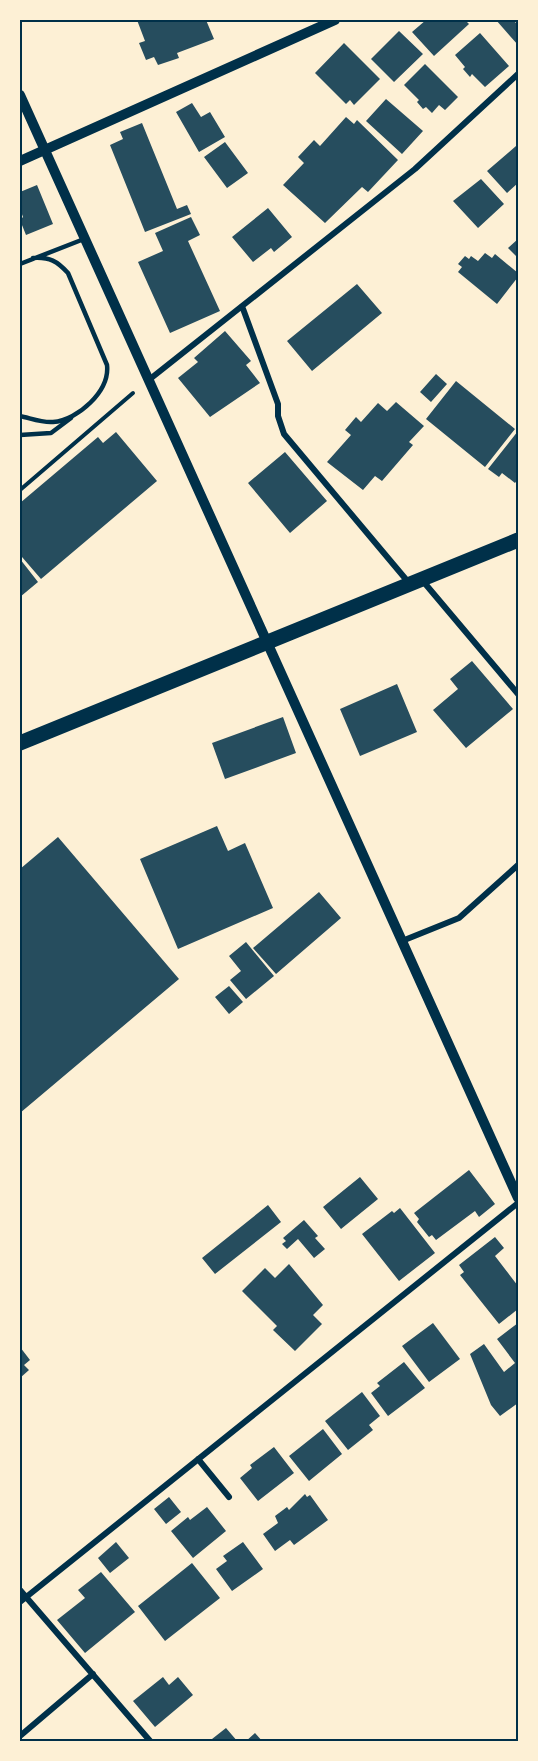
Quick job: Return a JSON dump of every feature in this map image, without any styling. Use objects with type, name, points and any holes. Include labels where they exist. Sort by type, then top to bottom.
[{"type":"main road","points":[[20,743],[519,540]]},
{"type":"street","points":[[20,161],[335,20]]},
{"type":"street","points":[[150,379],[415,169],[519,74]]},
{"type":"street","points":[[20,95],[43,151],[150,379],[519,1198]]},
{"type":"street","points":[[243,306],[278,404],[278,416],[284,434],[519,694]]},
{"type":"street","points":[[402,940],[459,918],[519,865]]},
{"type":"street","points":[[20,1602],[519,1203]]},
{"type":"street","points":[[198,1459],[230,1497]]},
{"type":"street","points":[[20,1590],[151,1742]]},
{"type":"street","points":[[20,1736],[93,1674]]},
{"type":"lane","points":[[20,264],[84,239]]},
{"type":"lane","points":[[20,435],[51,433],[103,389],[107,381],[107,365],[68,273],[60,264],[49,258],[33,258]]},
{"type":"lane","points":[[20,416],[50,423],[74,415]]},
{"type":"path","points":[[20,490],[150,379]]},
{"type":"building","points":[[137,20],[206,20],[214,39],[177,53],[179,58],[158,65],[154,57],[146,60],[139,43],[145,41]]},
{"type":"building","points":[[426,20],[465,20],[469,24],[434,56],[412,32]]},
{"type":"building","points":[[496,20],[513,20],[518,25],[518,45]]},
{"type":"building","points":[[399,31],[423,54],[394,82],[371,59]]},
{"type":"building","points":[[480,33],[509,66],[485,87],[472,74],[470,77],[455,55]]},
{"type":"building","points":[[344,43],[380,79],[354,105],[350,100],[346,104],[315,73]]},
{"type":"building","points":[[425,64],[458,97],[445,110],[439,105],[432,113],[426,107],[423,109],[417,102],[419,100],[404,85]]},
{"type":"building","points":[[386,99],[423,131],[402,154],[366,121]]},
{"type":"building","points":[[192,103],[201,117],[210,112],[225,137],[199,152],[176,112]]},
{"type":"building","points":[[346,117],[354,124],[357,120],[398,160],[368,192],[362,187],[325,223],[283,185],[304,163],[298,157],[314,140],[320,146]]},
{"type":"building","points":[[142,123],[177,209],[187,205],[191,214],[145,232],[110,145],[123,139],[120,132]]},
{"type":"building","points":[[225,142],[248,173],[227,188],[204,157]]},
{"type":"building","points":[[516,146],[518,183],[507,193],[487,171]]},
{"type":"building","points":[[481,179],[504,204],[478,228],[453,201]]},
{"type":"building","points":[[37,185],[53,224],[26,235],[20,220],[23,217],[20,209],[20,192]]},
{"type":"building","points":[[268,208],[292,237],[274,252],[271,248],[253,262],[232,237]]},
{"type":"building","points":[[191,217],[200,235],[188,241],[220,311],[170,333],[138,262],[163,251],[155,233]]},
{"type":"building","points":[[518,239],[518,258],[508,248]]},
{"type":"building","points":[[485,253],[492,258],[495,254],[518,273],[518,277],[497,304],[458,272],[462,267],[458,264],[465,256],[469,259],[471,256],[478,261]]},
{"type":"building","points":[[357,284],[382,313],[312,371],[287,341]]},
{"type":"building","points":[[225,331],[251,361],[246,365],[260,383],[210,417],[178,378],[198,362],[194,358]]},
{"type":"building","points":[[436,374],[447,384],[431,402],[420,392]]},
{"type":"building","points":[[456,381],[515,429],[485,467],[426,419]]},
{"type":"building","points":[[396,402],[424,426],[409,442],[413,445],[382,481],[375,476],[363,490],[327,462],[351,435],[345,430],[356,417],[361,422],[378,403],[387,411]]},
{"type":"building","points":[[518,431],[518,479],[515,483],[502,473],[499,477],[488,469]]},
{"type":"building","points":[[116,432],[157,481],[41,579],[22,557],[20,559],[20,503],[98,437],[103,443]]},
{"type":"building","points":[[285,452],[327,501],[290,533],[248,483]]},
{"type":"building","points":[[20,559],[38,582],[20,597]]},
{"type":"building","points":[[472,661],[513,709],[466,748],[433,710],[458,689],[450,679]]},
{"type":"building","points":[[397,684],[417,732],[360,756],[340,709]]},
{"type":"building","points":[[283,717],[296,753],[225,779],[212,743]]},
{"type":"building","points":[[217,826],[228,851],[245,843],[273,908],[178,949],[140,859]]},
{"type":"building","points":[[58,837],[179,979],[20,1113],[20,869]]},
{"type":"building","points":[[319,892],[341,918],[276,974],[253,948]]},
{"type":"building","points":[[246,942],[274,976],[246,999],[230,980],[241,971],[229,956]]},
{"type":"building","points":[[229,986],[243,1002],[229,1014],[215,997]]},
{"type":"building","points":[[469,1170],[495,1204],[479,1217],[475,1211],[436,1240],[432,1235],[429,1237],[417,1222],[419,1219],[414,1213]]},
{"type":"building","points":[[360,1177],[378,1199],[341,1229],[323,1207]]},
{"type":"building","points":[[268,1205],[281,1222],[215,1274],[202,1258]]},
{"type":"building","points":[[400,1208],[435,1253],[399,1281],[362,1234],[392,1211],[394,1213]]},
{"type":"building","points":[[304,1220],[318,1236],[315,1238],[325,1249],[314,1258],[298,1239],[287,1249],[282,1244],[286,1241],[283,1238]]},
{"type":"building","points":[[495,1237],[504,1248],[495,1256],[518,1286],[518,1309],[499,1324],[460,1275],[464,1272],[459,1265]]},
{"type":"building","points":[[289,1264],[323,1305],[313,1315],[322,1324],[295,1351],[273,1330],[277,1326],[242,1291],[265,1268],[275,1278]]},
{"type":"building","points":[[433,1323],[460,1359],[429,1382],[402,1346]]},
{"type":"building","points":[[518,1323],[518,1403],[500,1416],[491,1405],[470,1354],[484,1344],[504,1372],[515,1363],[497,1339]]},
{"type":"building","points":[[20,1347],[30,1360],[24,1365],[29,1370],[20,1378]]},
{"type":"building","points":[[404,1362],[425,1388],[388,1416],[371,1393],[380,1386],[377,1383]]},
{"type":"building","points":[[362,1392],[380,1416],[369,1425],[373,1430],[348,1450],[325,1421]]},
{"type":"building","points":[[323,1429],[342,1454],[309,1481],[289,1456]]},
{"type":"building","points":[[274,1447],[294,1473],[258,1501],[240,1478],[252,1468],[250,1465]]},
{"type":"building","points":[[305,1494],[307,1497],[310,1495],[328,1520],[294,1545],[290,1540],[275,1551],[263,1534],[278,1523],[275,1516],[287,1507],[289,1510]]},
{"type":"building","points":[[169,1497],[181,1512],[166,1524],[154,1509]]},
{"type":"building","points":[[207,1507],[226,1531],[193,1558],[171,1531],[188,1517],[190,1520]]},
{"type":"building","points":[[116,1542],[129,1558],[110,1573],[98,1558]]},
{"type":"building","points":[[243,1542],[263,1569],[232,1591],[216,1569],[227,1561],[223,1556]]},
{"type":"building","points":[[192,1563],[220,1598],[165,1641],[138,1606]]},
{"type":"building","points":[[101,1572],[135,1612],[85,1653],[57,1620],[85,1598],[78,1590]]},
{"type":"building","points":[[163,1677],[169,1685],[178,1677],[193,1695],[155,1727],[133,1701]]},
{"type":"building","points":[[226,1728],[238,1742],[214,1742],[212,1739]]},
{"type":"building","points":[[255,1733],[263,1742],[245,1742]]}]
